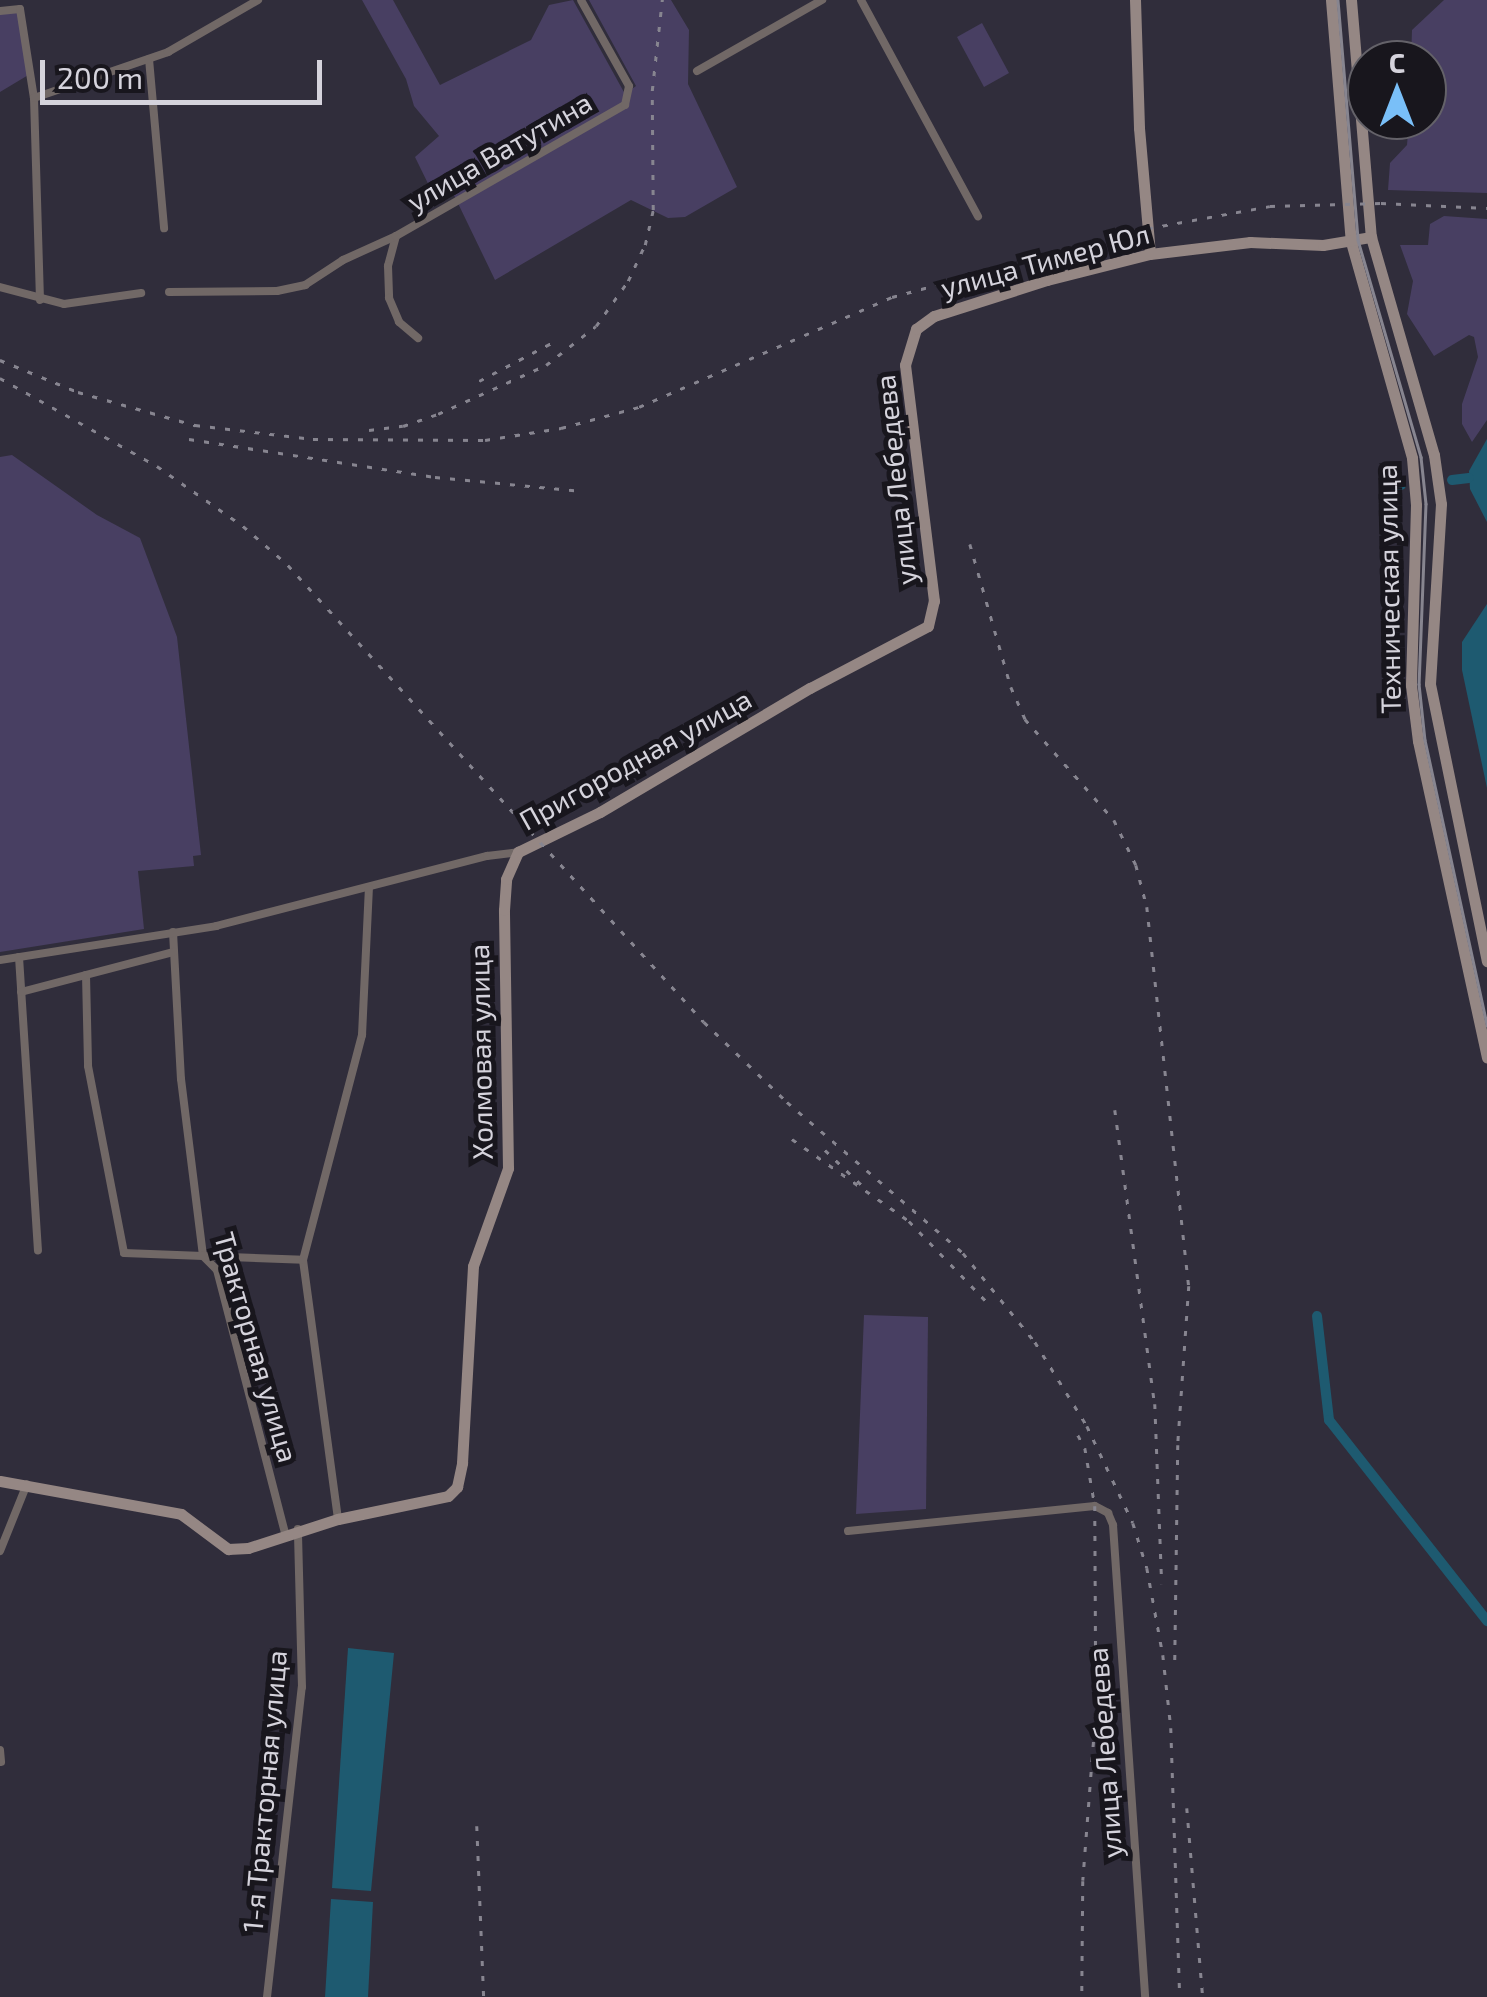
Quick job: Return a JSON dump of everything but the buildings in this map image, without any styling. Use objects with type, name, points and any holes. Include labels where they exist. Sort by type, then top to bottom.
[{"type":"street","points":[[34,98],[149,59],[258,0]]},
{"type":"street","name":"улица Ватутина","points":[[169,292],[290,290],[396,236],[625,105],[629,86],[581,0]]},
{"type":"street","points":[[697,71],[822,0]]},
{"type":"street","points":[[860,0],[978,216]]},
{"type":"street","points":[[1135,0],[1139,128],[1150,254]]},
{"type":"street","name":"Техническая улица","points":[[1331,0],[1351,242],[1412,458],[1416,506],[1411,685],[1418,740],[1487,1058]]},
{"type":"street","name":"Техническая улица","points":[[1351,0],[1371,238],[1434,455],[1441,504],[1430,684],[1487,961]]},
{"type":"street","points":[[0,10],[20,8],[34,98],[40,300]]},
{"type":"street","points":[[149,59],[164,228]]},
{"type":"street","points":[[396,236],[388,266],[389,298],[399,322],[418,338]]},
{"type":"street","name":"улица Тимер Юл","points":[[916,330],[954,307],[1150,254],[1250,242],[1351,242],[1371,238]]},
{"type":"street","points":[[0,287],[64,304],[142,293]]},
{"type":"street","name":"улица Лебедева","points":[[916,330],[905,364],[934,601],[928,626]]},
{"type":"street","name":"Пригородная улица","points":[[0,960],[173,932],[518,852],[600,812],[810,688],[928,626]]},
{"type":"street","name":"Холмовая улица","points":[[338,1518],[436,1502],[457,1487],[473,1266],[508,1168],[504,910],[506,879],[518,852]]},
{"type":"street","points":[[0,1481],[181,1514],[228,1549],[248,1548],[338,1518],[303,1260],[362,1035],[369,888]]},
{"type":"street","name":"Тракторная улица","points":[[173,932],[181,1079],[203,1256],[216,1270],[285,1533]]},
{"type":"street","points":[[21,992],[174,952]]},
{"type":"street","points":[[19,957],[38,1250]]},
{"type":"street","points":[[86,975],[88,1066],[124,1252],[303,1260]]},
{"type":"street","points":[[0,1551],[27,1484]]},
{"type":"street","name":"улица Лебедева","points":[[848,1531],[1104,1508],[1114,1524],[1145,1997]]},
{"type":"street","name":"1-я Тракторная улица","points":[[267,1997],[302,1687],[298,1529]]},
{"type":"street","points":[[0,1750],[1,1762]]},
{"type":"shaded area","points":[[362,0],[393,0],[440,85],[531,40],[549,5],[573,0],[625,94],[636,86],[589,0],[671,0],[689,30],[688,84],[737,187],[685,217],[668,218],[631,200],[495,280],[453,193],[437,202],[415,157],[439,136],[414,106],[406,79]]},
{"type":"shaded area","points":[[1444,0],[1487,0],[1487,193],[1388,190],[1390,163],[1407,140],[1447,140],[1447,40],[1412,40],[1412,30]]},
{"type":"shaded area","points":[[20,9],[30,74],[0,92],[0,11]]},
{"type":"shaded area","points":[[982,23],[1009,73],[984,87],[957,37]]},
{"type":"shaded area","points":[[1444,216],[1487,219],[1487,420],[1472,442],[1462,424],[1462,404],[1478,357],[1474,337],[1469,335],[1434,356],[1407,314],[1413,281],[1400,245],[1428,245],[1430,224]]},
{"type":"shaded area","points":[[12,455],[97,515],[140,538],[177,637],[201,855],[193,856],[194,866],[138,871],[144,929],[0,952],[0,457]]},
{"type":"shaded area","points":[[864,1315],[928,1317],[926,1509],[856,1514]]},
{"type":"water","points":[[1487,439],[1487,522],[1470,489],[1469,471]]},
{"type":"water","points":[[1487,604],[1487,788],[1462,670],[1462,642]]},
{"type":"water","points":[[348,1648],[394,1653],[371,1891],[332,1888]]},
{"type":"water","points":[[331,1899],[373,1902],[368,1997],[325,1997]]},
{"type":"waterway","points":[[1452,480],[1469,478]]},
{"type":"waterway","points":[[1393,485],[1401,485]]},
{"type":"waterway","points":[[1317,1316],[1329,1420],[1487,1621]]},
{"type":"tram line","points":[[1338,0],[1358,240],[1421,457],[1426,504],[1419,684],[1425,740],[1487,1025]]},
{"type":"railway","points":[[369,430],[403,426],[438,414],[546,365],[596,326],[628,281],[645,245],[653,210],[652,91],[662,0]]},
{"type":"railway","points":[[0,360],[78,392],[195,425],[313,439],[485,440],[561,428],[639,407],[892,297],[1133,231],[1270,206],[1381,203],[1487,208]]},
{"type":"railway","points":[[479,381],[557,340]]},
{"type":"railway","points":[[0,378],[157,466],[243,526],[288,565],[704,1022],[787,1102],[963,1253],[1035,1342],[1087,1426],[1133,1523],[1147,1568],[1171,1728],[1180,1997]]},
{"type":"railway","points":[[189,439],[435,477],[582,491]]},
{"type":"railway","points":[[970,544],[1011,687],[1025,719],[1114,820],[1136,865],[1147,907],[1189,1286],[1178,1445],[1175,1662]]},
{"type":"railway","points":[[1115,1110],[1155,1404],[1162,1584]]},
{"type":"railway","points":[[792,1139],[909,1221],[987,1302]]},
{"type":"railway","points":[[825,1150],[868,1191]]},
{"type":"railway","points":[[1078,1435],[1085,1448],[1095,1506],[1096,1712],[1083,1881],[1082,1997]]},
{"type":"railway","points":[[1187,1808],[1203,1997]]},
{"type":"railway","points":[[477,1826],[484,1997]]}]
